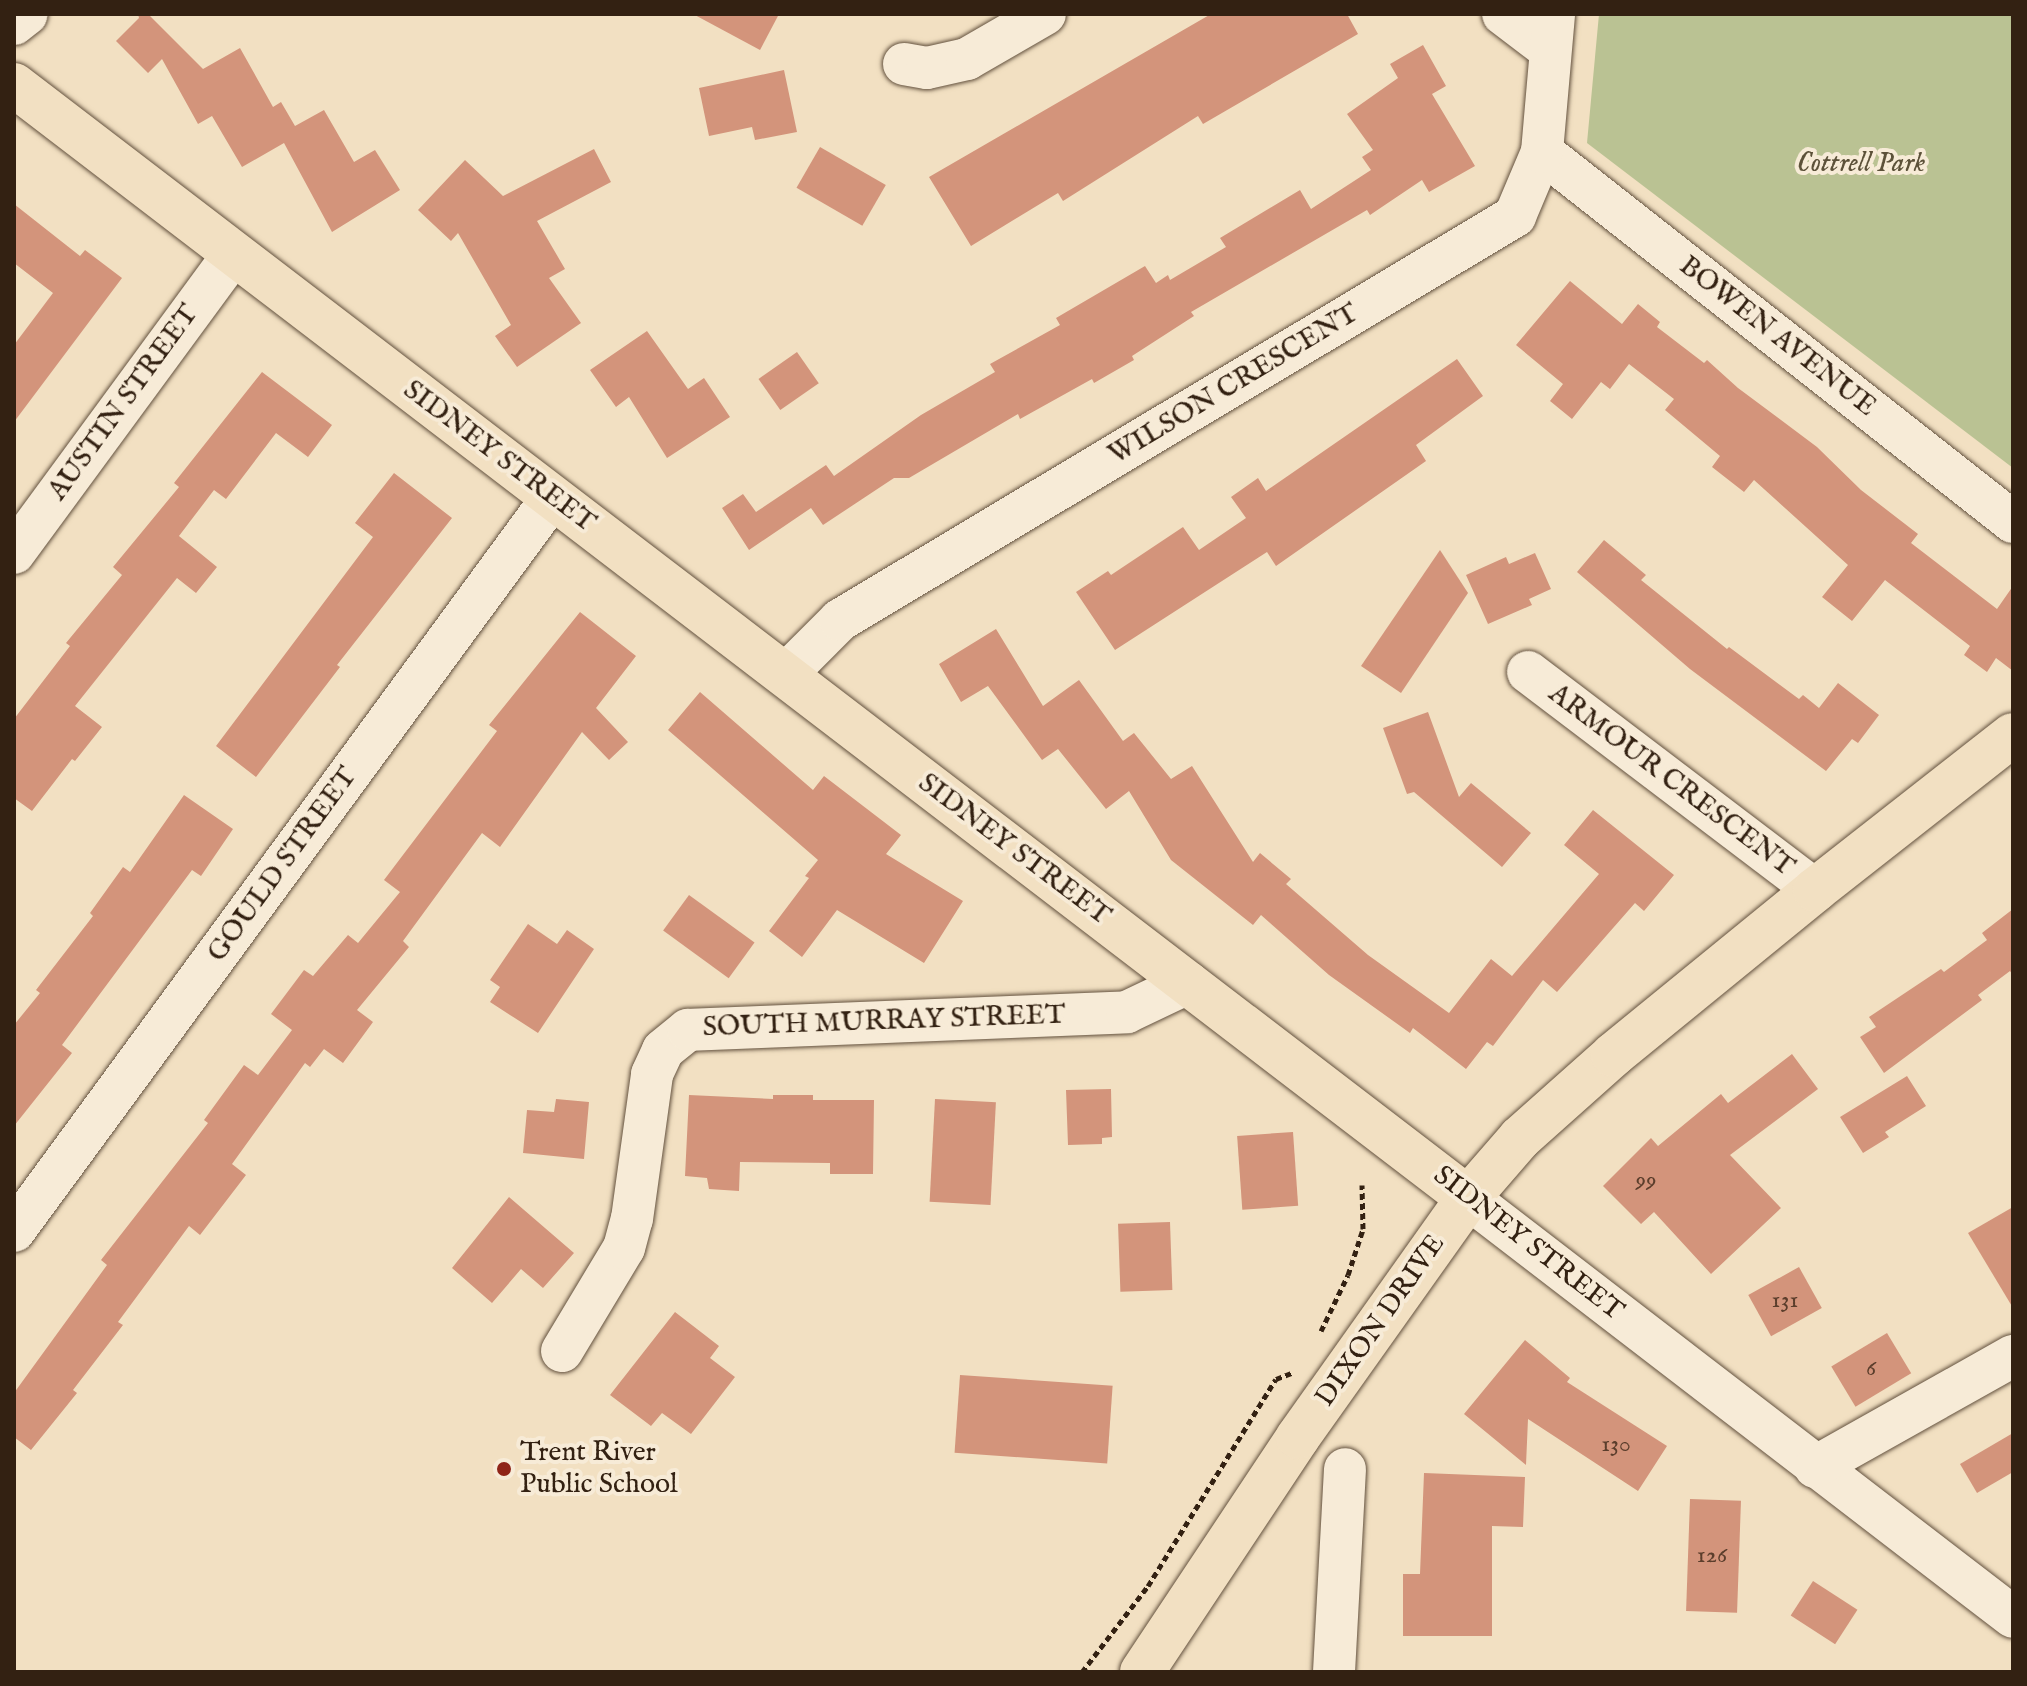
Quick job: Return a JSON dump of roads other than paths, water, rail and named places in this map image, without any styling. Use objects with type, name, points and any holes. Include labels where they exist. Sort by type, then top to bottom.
[{"type":"main road","name":"SIDNEY STREET","points":[[14,85],[1468,1198]]},
{"type":"main road","name":"DIXON DRIVE","points":[[1142,1672],[1298,1437],[1468,1198],[1520,1138],[1613,1055],[1815,890],[2013,735]]},
{"type":"street","points":[[14,24],[27,14]]},
{"type":"street","points":[[904,64],[927,68],[967,59],[1045,14]]},
{"type":"street","points":[[1503,14],[1552,31]]},
{"type":"street","name":"WILSON CRESCENT","points":[[785,675],[840,620],[1515,216],[1542,152],[1552,31]]},
{"type":"street","name":"BOWEN AVENUE","points":[[1542,152],[2013,522]]},
{"type":"street","name":"AUSTIN STREET","points":[[14,553],[234,254]]},
{"type":"street","name":"GOULD STREET","points":[[14,1231],[552,498]]},
{"type":"street","name":"ARMOUR CRESCENT","points":[[1528,672],[1815,890]]},
{"type":"street","name":"SOUTH MURRAY STREET","points":[[562,1351],[624,1248],[632,1219],[652,1074],[663,1050],[688,1030],[1127,1012],[1188,983]]},
{"type":"street","name":"SIDNEY STREET","points":[[1468,1198],[2013,1617]]},
{"type":"street","points":[[1815,1467],[2013,1356]]},
{"type":"street","points":[[1334,1672],[1345,1469]]},
{"type":"place","name":"Trent River Public School","points":[[504,1469]]},
{"type":"park label","name":"Cottrell Park","points":[[1861,164]]}]
